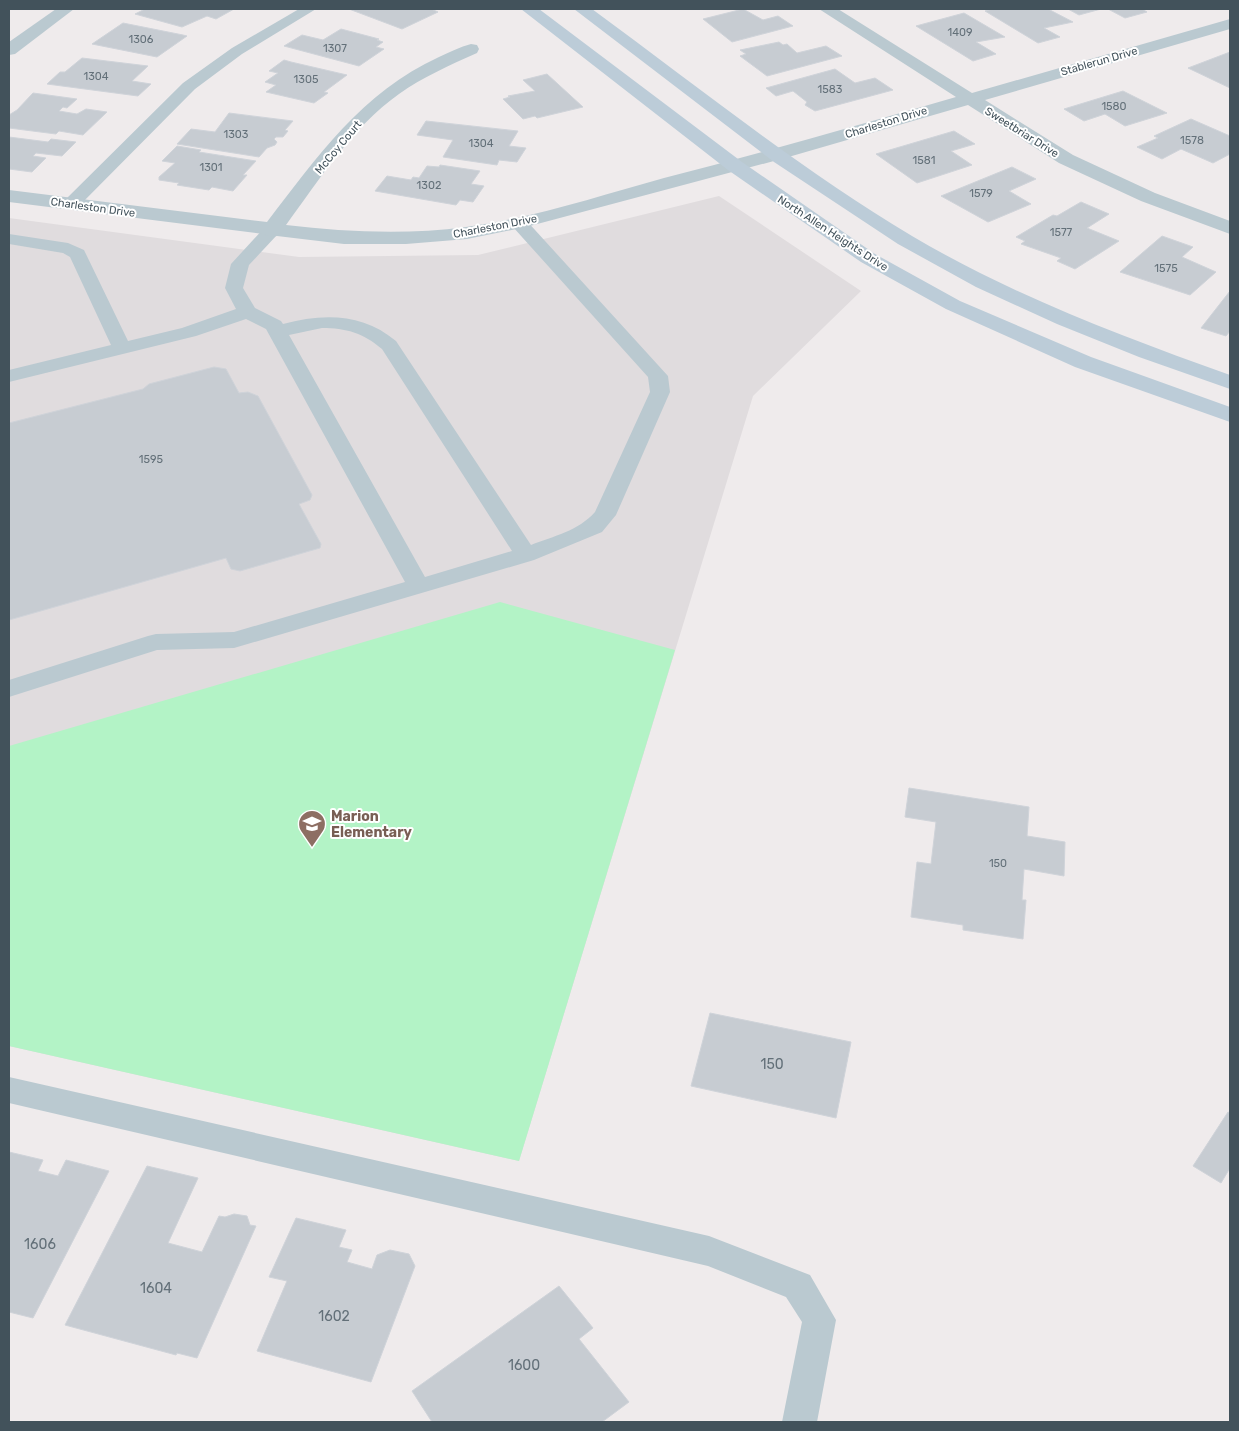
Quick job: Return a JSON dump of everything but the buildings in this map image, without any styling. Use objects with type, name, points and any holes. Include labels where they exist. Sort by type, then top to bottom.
[{"type":"main road","name":"North Allen Heights Drive","points":[[529,9],[735,166],[868,258],[953,305],[1082,362],[1230,415]]},
{"type":"main road","points":[[582,9],[838,198],[906,240],[987,285],[1107,338],[1230,382]]},
{"type":"street","points":[[9,50],[66,9]]},
{"type":"street","name":"Sweetbriar Drive","points":[[827,9],[1066,159],[1148,198],[1230,228]]},
{"type":"street","name":"Stablerun Drive","points":[[968,98],[1230,24]]},
{"type":"street","name":"McCoy Court","points":[[271,231],[352,127],[373,106],[412,77],[472,49]]},
{"type":"street","name":"Charleston Drive","points":[[9,196],[271,231],[344,238],[406,238],[467,233],[519,223],[735,166],[968,98]]},
{"type":"lane","points":[[72,204],[190,86],[237,51],[309,9]]},
{"type":"lane","points":[[9,689],[156,642],[234,640],[526,554],[579,535],[594,526],[605,515],[660,392],[660,382],[658,376],[519,223]]},
{"type":"lane","points":[[271,231],[240,264],[234,288],[247,312],[274,325],[419,586]]},
{"type":"lane","points":[[9,239],[68,248],[78,254],[122,348]]},
{"type":"lane","points":[[9,376],[190,332],[247,312]]},
{"type":"lane","points":[[278,332],[300,324],[344,322],[364,327],[379,335],[389,345],[526,554]]},
{"type":"lane","points":[[9,1090],[709,1251],[798,1286],[819,1320],[800,1422]]},
{"type":"shaded area","name":"Marion Elementary","points":[[719,196],[861,291],[753,396],[519,1161],[9,1046],[9,218],[299,257],[478,255]]},
{"type":"green space","points":[[500,602],[675,650],[519,1161],[9,1046],[9,746]]},
{"type":"place","name":"Marion Elementary","points":[[312,848]]}]
